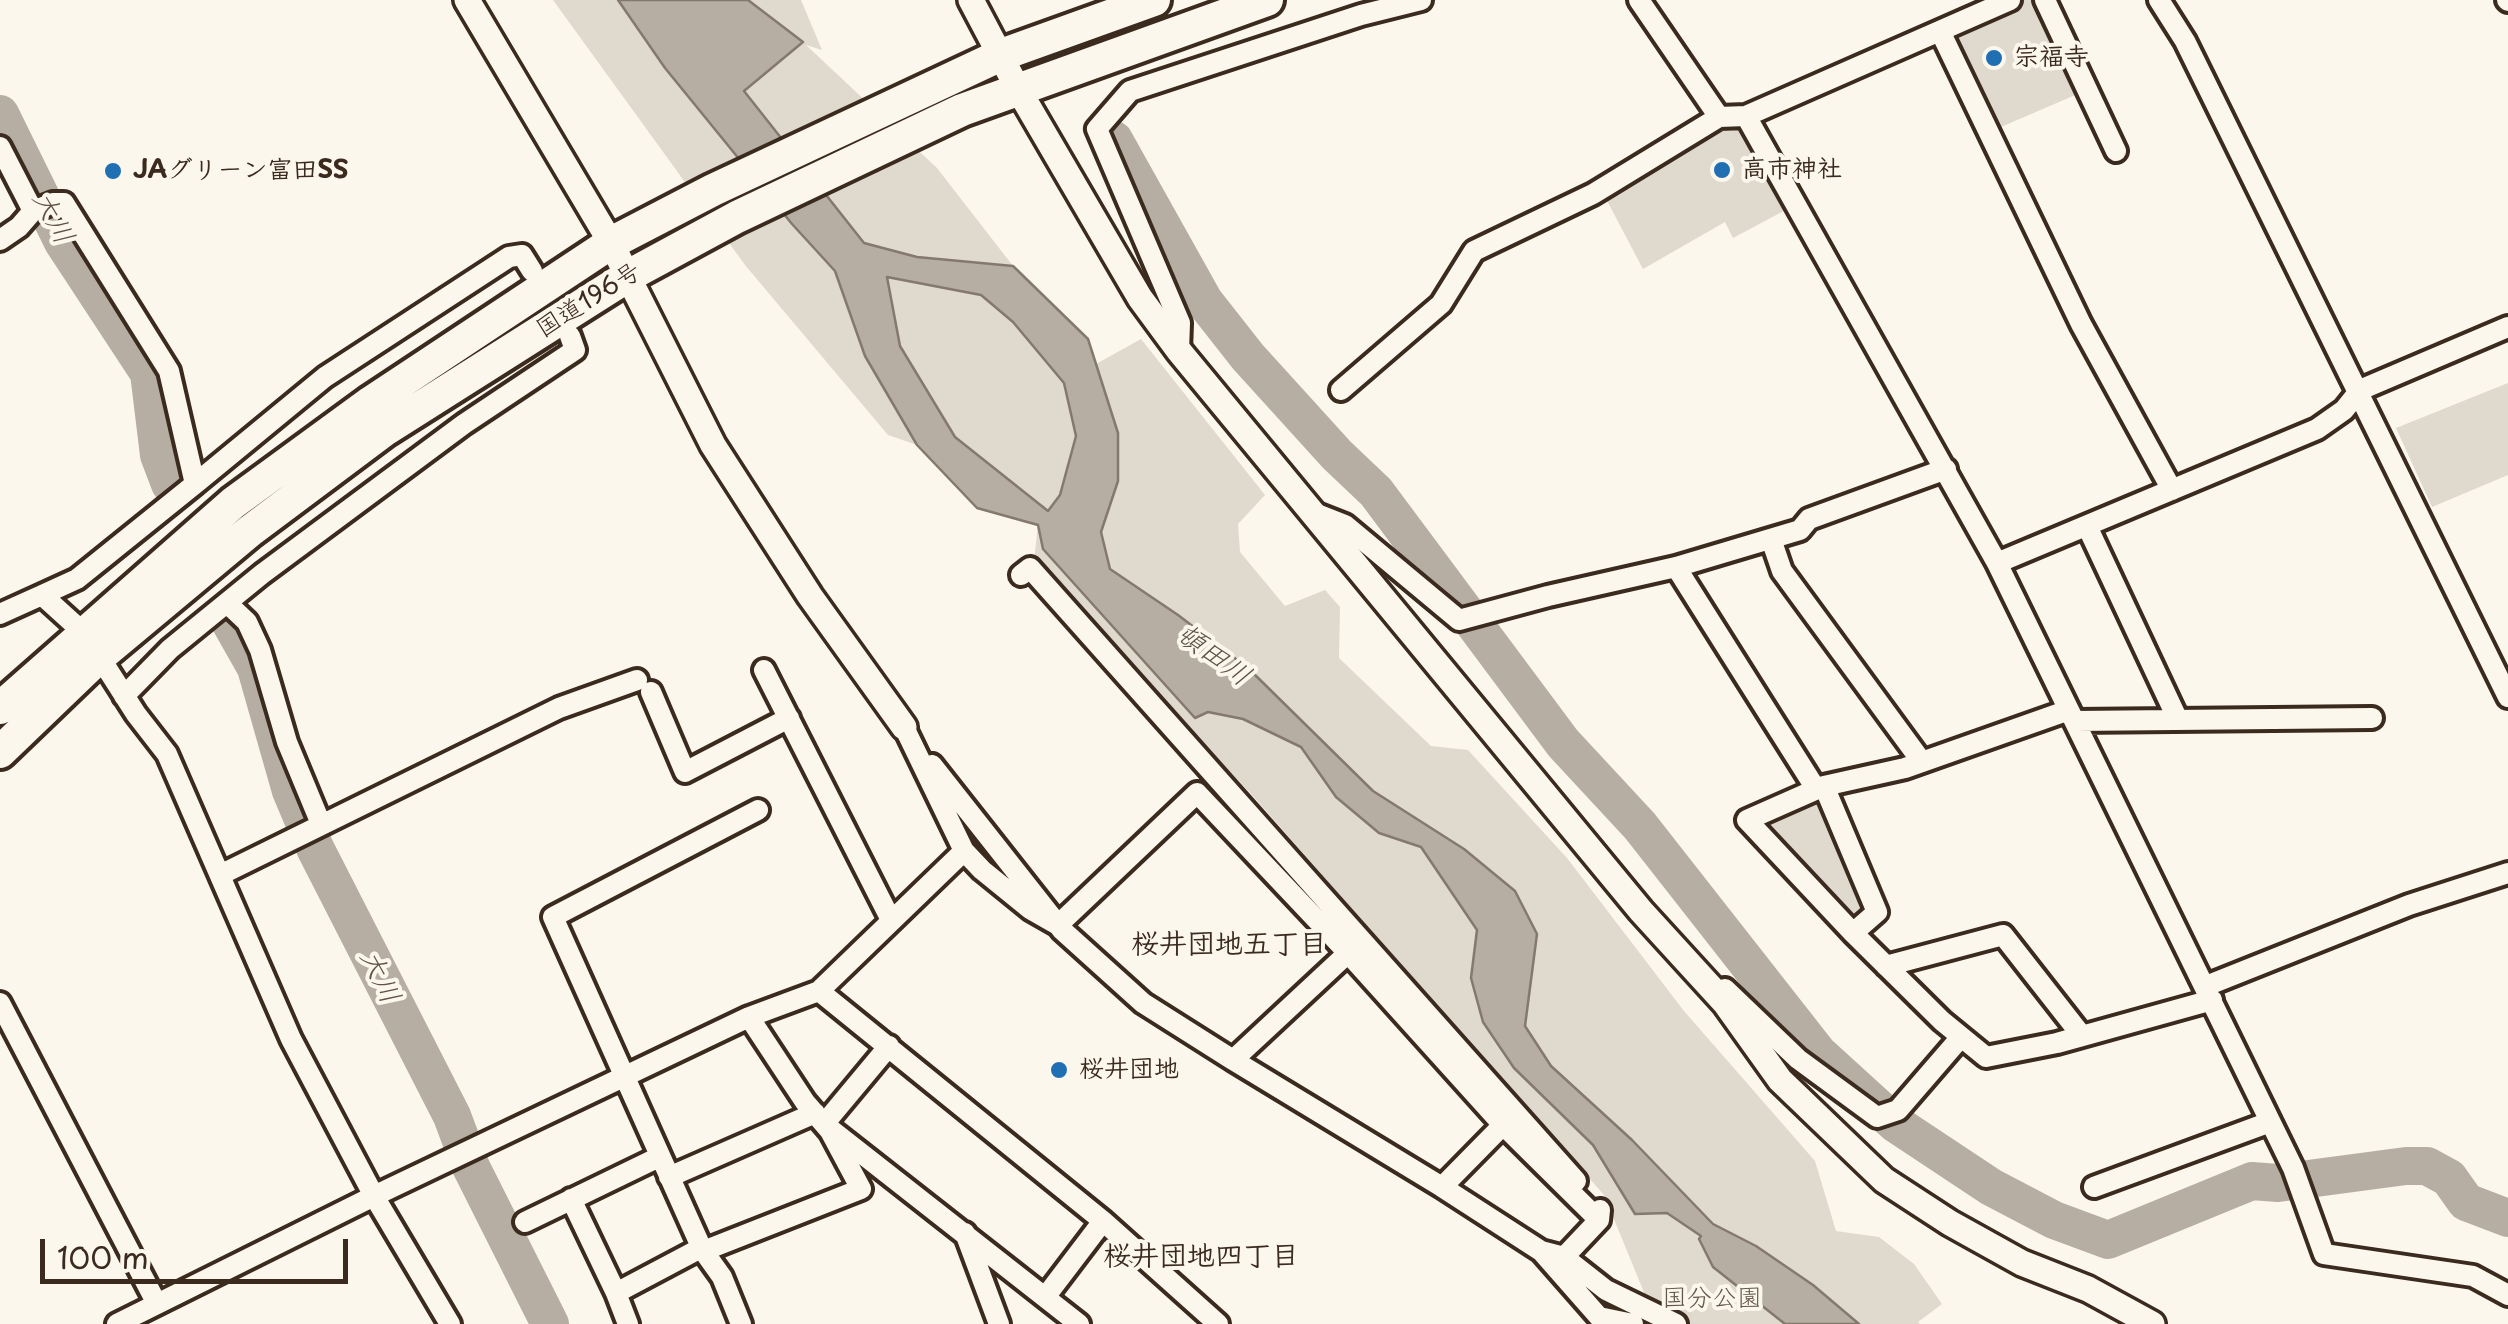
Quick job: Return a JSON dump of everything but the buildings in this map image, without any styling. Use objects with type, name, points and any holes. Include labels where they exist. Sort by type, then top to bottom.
[{"type":"highway","name":"国道196号","points":[[0,752],[92,645],[233,503],[371,402],[611,243],[713,190],[1001,55],[1154,0]]},
{"type":"highway","name":"国道196号","points":[[0,708],[250,532],[385,430],[628,276],[962,110],[1268,0]]},
{"type":"street","points":[[467,0],[611,243],[713,445],[810,596],[904,728],[1058,925],[1144,1003],[1541,1251],[1598,1320],[1633,1324]]},
{"type":"street","points":[[971,0],[1018,89],[1140,298],[1179,351],[1642,911],[1725,1003],[1780,1080],[1884,1180],[2022,1263],[2088,1289],[2152,1324]]},
{"type":"street","points":[[1179,351],[1180,322],[1097,129],[1130,91],[1361,15],[1421,0]]},
{"type":"street","points":[[1639,0],[1719,116]]},
{"type":"street","points":[[1341,390],[1441,304],[1474,252],[1593,194],[1719,116],[1746,116],[2010,0]]},
{"type":"street","points":[[2044,0],[2116,151]]},
{"type":"street","points":[[2160,0],[2185,41],[2360,390],[2508,697]]},
{"type":"street","points":[[1940,31],[2081,324],[2172,490]]},
{"type":"street","points":[[1746,116],[1997,563],[2293,1168],[2324,1254],[2473,1276],[2508,1296]]},
{"type":"street","points":[[0,147],[34,211]]},
{"type":"street","points":[[0,240],[34,211],[64,203],[168,370],[195,484]]},
{"type":"street","points":[[0,614],[77,580],[325,377],[509,257],[522,254],[532,272]]},
{"type":"street","points":[[1997,563],[2317,429],[2344,410],[2360,390],[2508,327]]},
{"type":"street","points":[[124,696],[170,649],[366,494],[575,350],[570,336]]},
{"type":"street","points":[[1312,512],[1345,525],[1459,620],[1676,567],[1771,539],[1800,530],[1809,519],[1946,469]]},
{"type":"street","points":[[2086,526],[2178,720]]},
{"type":"street","points":[[1771,539],[1782,571],[1922,762]]},
{"type":"street","points":[[1676,567],[1820,787],[1877,912],[1853,933]]},
{"type":"street","points":[[1020,575],[1030,568],[1600,1208],[1599,1220],[1564,1257]]},
{"type":"street","points":[[42,594],[92,645],[167,754],[291,1039],[374,1196],[450,1324]]},
{"type":"street","points":[[227,602],[247,622],[260,650],[286,742],[321,824]]},
{"type":"street","points":[[764,670],[891,920]]},
{"type":"street","points":[[220,875],[559,708],[644,686],[685,772],[789,718]]},
{"type":"street","points":[[2372,718],[2178,720],[2072,715],[1922,762],[1820,787],[1747,820],[1886,966],[1986,1057],[2082,1036],[2209,993],[2409,905],[2508,873]]},
{"type":"street","points":[[904,728],[964,851],[1030,909],[1058,925]]},
{"type":"street","points":[[1058,925],[1197,793],[1348,953],[1502,1126],[1599,1220]]},
{"type":"street","points":[[741,1324],[722,1277],[702,1249],[669,1178],[553,917],[758,810]]},
{"type":"street","points":[[117,1324],[749,1017],[819,990],[964,851]]},
{"type":"street","points":[[1886,966],[2003,935],[2082,1036]]},
{"type":"street","points":[[1232,1060],[1348,953]]},
{"type":"street","points":[[1700,975],[1722,986],[1798,1060],[1877,1117],[1898,1110],[1962,1037]]},
{"type":"street","points":[[819,990],[1103,1221],[1218,1324]]},
{"type":"street","points":[[0,1003],[158,1304]]},
{"type":"street","points":[[616,1293],[702,1249],[860,1188],[819,1119],[749,1017]]},
{"type":"street","points":[[669,1178],[819,1119],[889,1046]]},
{"type":"street","points":[[819,1119],[1079,1324]]},
{"type":"street","points":[[2094,1187],[2270,1122]]},
{"type":"street","points":[[1442,1187],[1502,1126]]},
{"type":"street","points":[[525,1222],[660,1157]]},
{"type":"street","points":[[571,1199],[628,1324]]},
{"type":"street","points":[[1046,1296],[1103,1221]]},
{"type":"street","points":[[964,1231],[998,1324]]},
{"type":"street","points":[[1541,1251],[1564,1257],[1606,1290],[1676,1324]]},
{"type":"green space","points":[[553,0],[618,0],[665,68],[835,271],[865,356],[917,445],[888,435],[745,265]]},
{"type":"green space","points":[[748,0],[801,0],[822,50],[806,45],[937,168],[1013,266],[917,257],[864,243],[744,91],[803,42]]},
{"type":"green space","points":[[2024,0],[2033,0],[2080,93],[1994,130],[1951,40],[1952,30]]},
{"type":"green space","points":[[1745,123],[1793,206],[1733,238],[1725,222],[1643,269],[1603,193],[1723,124]]},
{"type":"green space","points":[[886,277],[981,295],[1013,322],[1064,383],[1076,436],[1060,495],[1048,511],[955,437],[900,346]]},
{"type":"green space","points":[[1141,339],[1265,495],[1238,524],[1240,552],[1285,606],[1325,590],[1340,607],[1339,658],[1431,746],[1468,750],[1567,858],[1684,1011],[1815,1161],[1836,1231],[1879,1237],[1914,1264],[1942,1304],[1920,1324],[1859,1324],[1813,1285],[1756,1246],[1713,1224],[1632,1140],[1551,1066],[1525,1026],[1537,934],[1464,849],[1373,791],[1249,669],[1110,569],[1101,532],[1118,481],[1096,364]]},
{"type":"green space","points":[[2508,383],[2508,475],[2432,507],[2396,428]]},
{"type":"green space","name":"国分公園","points":[[1038,525],[1044,549],[1195,718],[1208,712],[1243,719],[1301,747],[1336,797],[1424,845],[1477,930],[1471,978],[1483,1022],[1514,1068],[1593,1145],[1635,1214],[1667,1213],[1701,1237],[1713,1267],[1785,1324],[1685,1324],[1650,1307],[1604,1195],[1252,795],[1034,561]]},
{"type":"green space","points":[[1820,793],[1867,910],[1852,924],[1757,823]]},
{"type":"water","name":"頓田川","points":[[618,0],[748,0],[803,42],[744,91],[864,243],[917,257],[1013,266],[1088,339],[1118,433],[1118,481],[1101,532],[1110,569],[1249,669],[1373,791],[1464,849],[1515,891],[1537,934],[1525,1026],[1551,1066],[1632,1140],[1713,1224],[1756,1246],[1813,1285],[1859,1324],[1785,1324],[1713,1267],[1701,1236],[1667,1213],[1635,1214],[1593,1145],[1514,1068],[1483,1022],[1471,978],[1477,930],[1421,847],[1379,833],[1336,797],[1301,747],[1243,719],[1208,712],[1195,718],[1043,549],[1038,525],[977,508],[917,445],[865,356],[835,271],[665,68]],"holes":[[[887,277],[981,295],[1013,322],[1064,383],[1076,436],[1060,495],[1048,511],[955,437],[900,346]]]},
{"type":"waterway","name":"大川","points":[[0,114],[63,242],[149,373],[159,455],[170,484]]},
{"type":"waterway","points":[[1114,140],[1204,301],[1248,357],[1376,492],[1563,743],[1640,826],[1818,1053],[1896,1124],[1991,1187],[2054,1220],[2108,1240],[2252,1181],[2278,1183],[2406,1166],[2427,1166],[2449,1178],[2466,1202],[2508,1218]]},
{"type":"waterway","name":"大川","points":[[230,622],[256,668],[291,791],[315,848],[452,1116],[471,1167],[550,1324]]},
{"type":"place","name":"宗福寺","points":[[1994,58]]},
{"type":"place","name":"高市神社","points":[[1722,170]]},
{"type":"place","name":"JAグリーン富田SS","points":[[113,171]]},
{"type":"place","name":"桜井団地","points":[[1059,1070]]},
{"type":"district","name":"桜井団地五丁目","points":[[1229,945]]},
{"type":"district","name":"桜井団地四丁目","points":[[1201,1257]]}]
